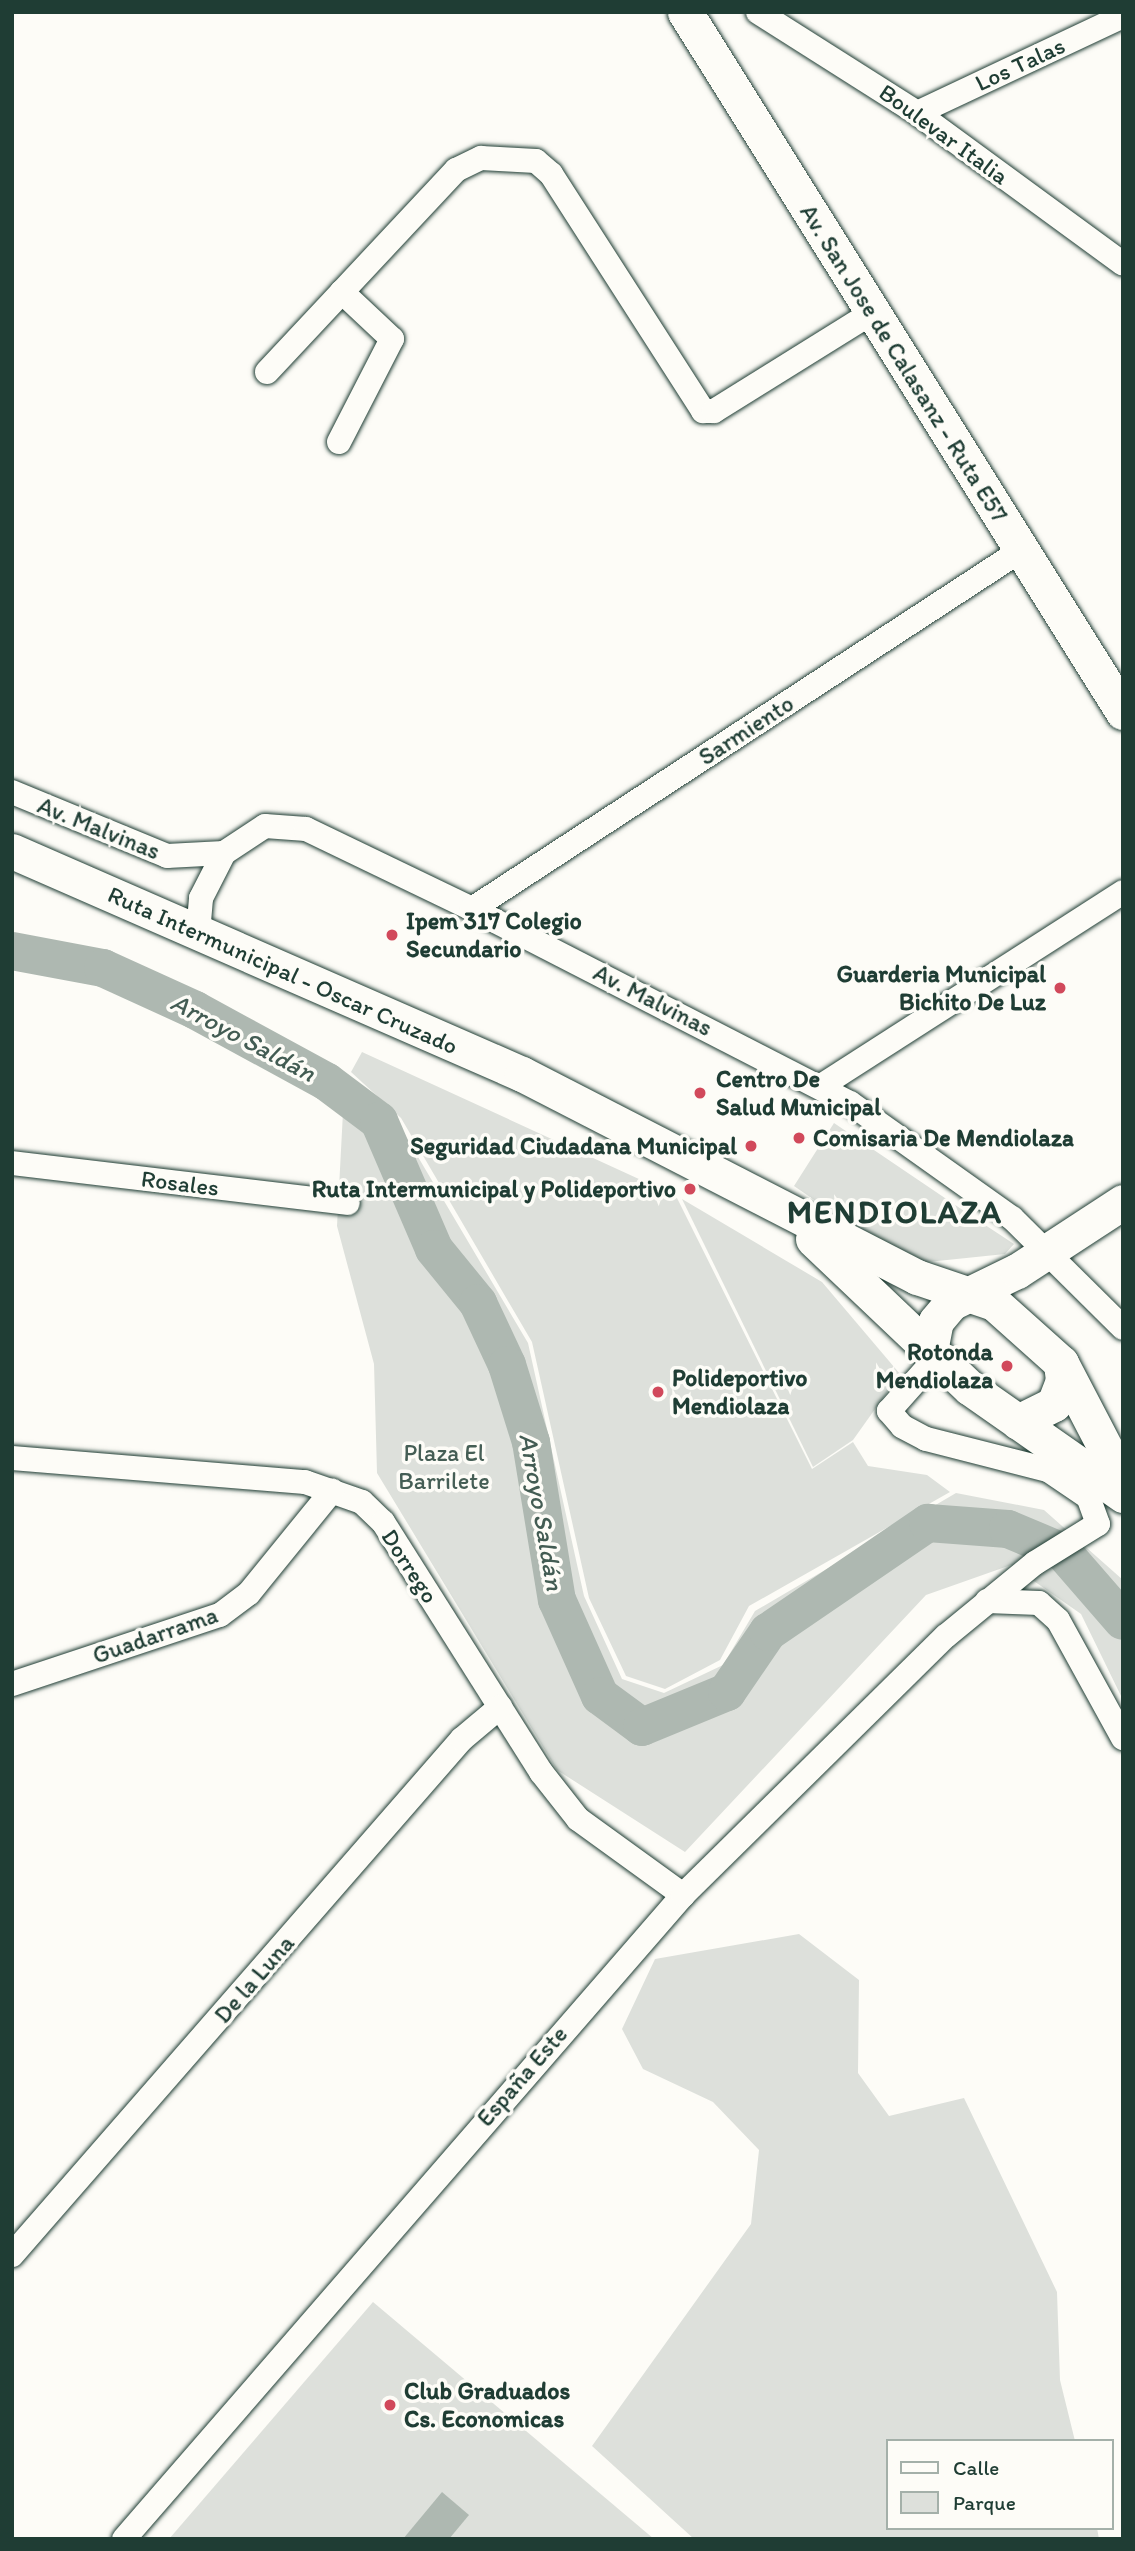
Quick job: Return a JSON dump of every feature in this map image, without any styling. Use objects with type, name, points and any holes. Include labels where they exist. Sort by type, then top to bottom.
[{"type":"main road","name":"Av. San Jose de Calasanz - Ruta E57","points":[[685,12],[1123,712]]},
{"type":"main road","name":"Ruta Intermunicipal - Oscar Cruzado","points":[[12,851],[523,1074],[551,1093]]},
{"type":"main road","name":"Ruta Intermunicipal - Oscar Cruzado","points":[[12,875],[551,1093],[917,1277],[974,1294],[1055,1356],[1123,1482]]},
{"type":"main road","points":[[934,1351],[941,1312],[1048,1250],[1123,1202]]},
{"type":"main road","name":"Ruta Intermunicipal - Oscar Cruzado","points":[[770,1203],[934,1351],[1018,1422],[1123,1495]]},
{"type":"main road","points":[[1018,1422],[1054,1404],[1063,1380],[1030,1302],[1035,1271],[1048,1250]]},
{"type":"street","name":"Boulevar Italia","points":[[758,12],[917,113],[1123,264]]},
{"type":"street","name":"Los Talas","points":[[917,113],[1123,16]]},
{"type":"street","points":[[267,372],[456,170],[481,158],[506,156],[536,161],[551,174],[703,411],[714,411],[873,312]]},
{"type":"street","points":[[338,442],[392,339],[342,292]]},
{"type":"street","name":"Sarmiento","points":[[472,909],[1020,551]]},
{"type":"street","name":"Av. Malvinas","points":[[12,792],[167,856],[224,853],[265,827],[285,824],[472,909],[821,1086],[1012,1218],[1048,1250],[1123,1328]]},
{"type":"street","points":[[198,933],[198,908],[224,853]]},
{"type":"street","points":[[821,1086],[1123,892]]},
{"type":"street","name":"Rosales","points":[[12,1163],[348,1203]]},
{"type":"street","name":"España Este","points":[[124,2539],[683,1895],[946,1636],[1035,1563],[1091,1529],[1099,1516],[1069,1482],[1026,1461],[926,1439],[889,1411],[934,1351]]},
{"type":"street","name":"Dorrego","points":[[12,1458],[305,1482],[362,1502],[383,1522],[499,1706],[578,1819],[683,1895]]},
{"type":"street","name":"Guadarrama","points":[[12,1684],[220,1615],[249,1593],[332,1491]]},
{"type":"street","points":[[986,1601],[1017,1597],[1039,1603],[1058,1620],[1123,1738]]},
{"type":"street","name":"De la Luna","points":[[12,2255],[462,1739],[499,1706]]},
{"type":"green space","name":"Polideportivo Mendiolaza","points":[[362,1052],[676,1196],[812,1469],[853,1442],[868,1466],[927,1475],[950,1492],[749,1606],[720,1660],[665,1689],[626,1676],[589,1598],[532,1342],[401,1118],[351,1072]]},
{"type":"green space","name":"Plaza El Barrilete","points":[[345,1074],[398,1123],[528,1343],[584,1596],[622,1679],[664,1693],[723,1665],[755,1611],[956,1493],[1044,1510],[1123,1580],[1123,1700],[1081,1614],[1011,1565],[926,1595],[685,1852],[557,1770],[377,1473],[374,1364],[337,1226]]},
{"type":"green space","points":[[834,1123],[1014,1244],[1005,1254],[918,1263],[868,1237],[794,1186]]},
{"type":"green space","points":[[682,1199],[822,1282],[900,1374],[853,1440],[813,1467]]},
{"type":"green space","points":[[799,1934],[859,1980],[858,2073],[889,2116],[964,2098],[1057,2292],[1060,2380],[1075,2439],[886,2439],[886,2530],[1097,2530],[1099,2539],[694,2539],[592,2446],[751,2224],[759,2150],[713,2102],[643,2069],[622,2029],[655,1959]]},
{"type":"green space","name":"Club Graduados Cs. Economicas","points":[[373,2302],[654,2539],[169,2539]]},
{"type":"shaded area","points":[[442,2492],[469,2515],[449,2539],[403,2539]]},
{"type":"waterway","name":"Arroyo Saldán","points":[[12,951],[103,968],[195,1010],[327,1082],[379,1121],[434,1249],[478,1303],[507,1365],[531,1442],[557,1600],[600,1696],[642,1727],[727,1692],[768,1632],[928,1523],[1008,1529],[1063,1552],[1123,1621]]},
{"type":"place","name":"Ipem 317 Colegio Secundario","points":[[392,935]]},
{"type":"place","name":"Guarderia Municipal Bichito De Luz","points":[[1060,988]]},
{"type":"place","name":"Centro De Salud Municipal","points":[[700,1093]]},
{"type":"place","name":"Comisaria De Mendiolaza","points":[[799,1138]]},
{"type":"place","name":"Seguridad Ciudadana Municipal","points":[[751,1146]]},
{"type":"place","name":"Ruta Intermunicipal y Polideportivo","points":[[690,1189]]},
{"type":"place","name":"Rotonda Mendiolaza","points":[[1007,1366]]},
{"type":"place","name":"Polideportivo Mendiolaza","points":[[658,1392]]},
{"type":"place","name":"Club Graduados Cs. Economicas","points":[[390,2405]]},
{"type":"district","name":"MENDIOLAZA","points":[[895,1212]]}]
